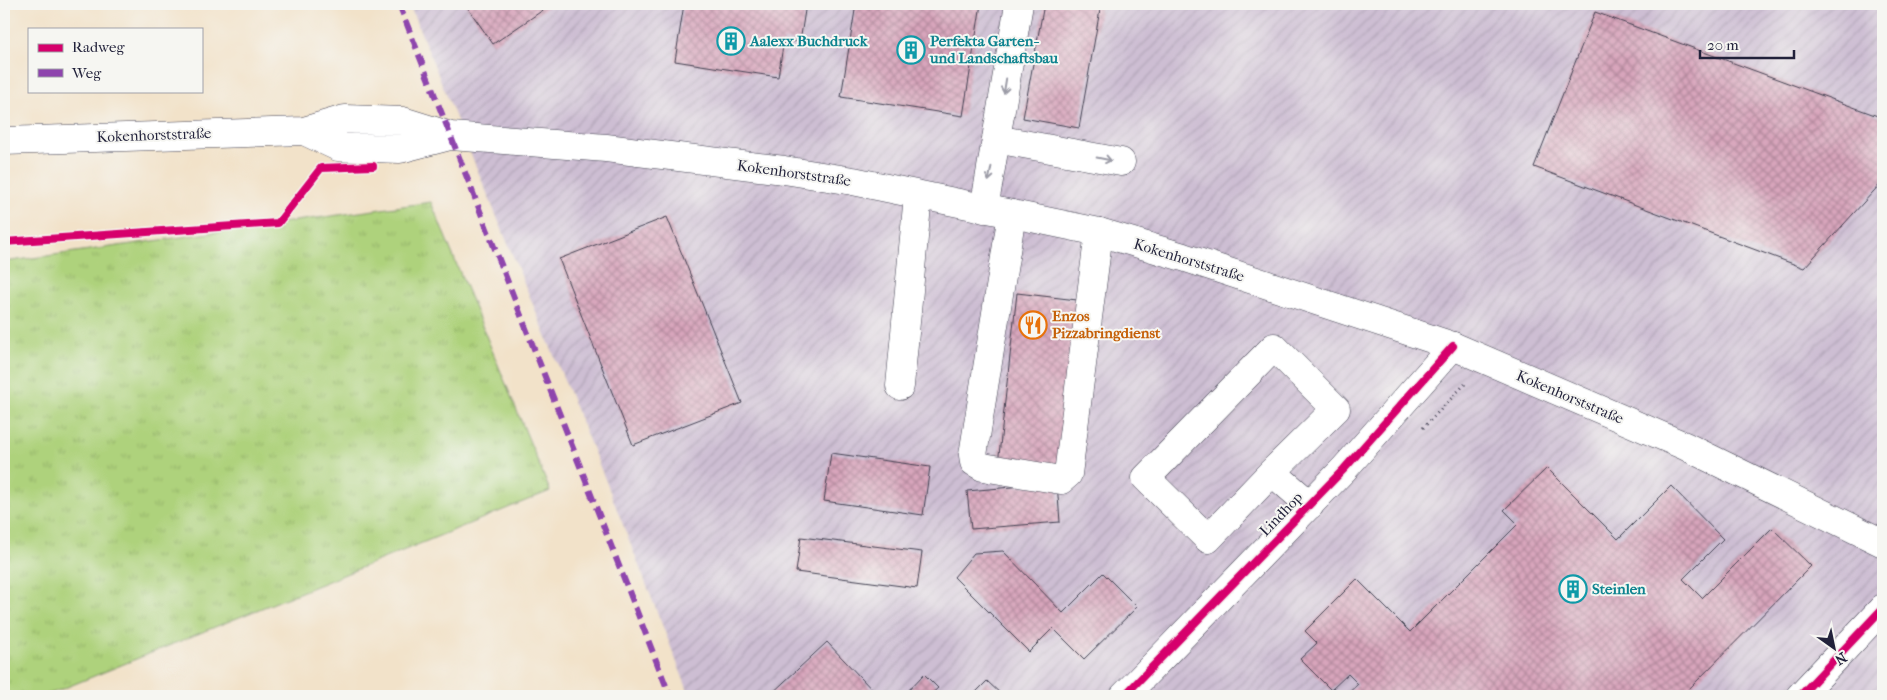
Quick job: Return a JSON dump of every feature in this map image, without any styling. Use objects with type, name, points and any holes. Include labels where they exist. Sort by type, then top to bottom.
[{"type":"main road","points":[[984,209],[1019,4]]},
{"type":"main road","name":"Kokenhorststraße","points":[[4,141],[304,131],[338,147],[400,148],[451,136],[606,148],[853,181],[1099,232],[1192,260],[1453,346],[1685,446],[1883,543]]},
{"type":"main road","points":[[996,139],[1121,162]]},
{"type":"main road","points":[[900,386],[918,195]]},
{"type":"main road","points":[[1012,214],[973,455],[974,462],[983,467],[1061,480],[1068,474],[1099,232]]},
{"type":"main road","name":"Lindhop","points":[[1124,696],[1310,505],[1424,381],[1453,346]]},
{"type":"main road","points":[[1274,347],[1336,409],[1272,472],[1208,539],[1146,478],[1274,347]]},
{"type":"main road","points":[[1272,472],[1310,505]]},
{"type":"main road","points":[[1800,696],[1883,608]]},
{"type":"shaded area","points":[[409,4],[1883,4],[1883,696],[690,696],[607,484]]},
{"type":"green space","points":[[431,202],[550,491],[45,696],[4,696],[4,262]]},
{"type":"building","points":[[465,4],[552,4],[493,44]]},
{"type":"building","name":"Aalexx Buchdruck","points":[[684,4],[806,4],[800,42],[784,40],[778,77],[675,61]]},
{"type":"building","name":"Perfekta Garten- und Landschaftsbau","points":[[856,4],[981,4],[963,116],[841,97]]},
{"type":"building","points":[[1044,4],[1101,4],[1079,128],[1023,118]]},
{"type":"building","points":[[1595,12],[1883,118],[1883,181],[1804,268],[1534,167]]},
{"type":"building","points":[[667,217],[742,403],[633,445],[559,259]]},
{"type":"building","points":[[1017,293],[1077,300],[1058,471],[998,464]]},
{"type":"building","points":[[831,453],[930,467],[923,515],[824,501]]},
{"type":"building","name":"Steinlen","points":[[1547,468],[1618,539],[1671,486],[1723,539],[1683,579],[1702,598],[1772,528],[1811,566],[1682,696],[1345,696],[1358,684],[1348,674],[1331,690],[1300,659],[1317,643],[1305,631],[1357,579],[1410,632],[1518,524],[1504,510]]},
{"type":"building","points":[[1057,483],[1060,522],[971,529],[967,491]]},
{"type":"building","points":[[801,537],[922,552],[917,588],[796,572]]},
{"type":"building","points":[[1003,551],[1063,613],[1103,573],[1137,607],[1084,659],[1053,628],[1029,652],[954,577],[974,553]]},
{"type":"building","points":[[827,642],[878,696],[769,696]]},
{"type":"building","points":[[924,674],[938,688],[929,696],[910,696],[906,693]]},
{"type":"building","points":[[987,681],[1003,696],[972,696]]},
{"type":"marked path","points":[[399,4],[670,696]]},
{"type":"cycle path","points":[[4,242],[278,223],[321,168],[373,166]]},
{"type":"cycle path","points":[[1124,696],[1344,469],[1453,346]]},
{"type":"cycle path","points":[[1800,696],[1883,608]]},
{"type":"place","name":"Aalexx Buchdruck","points":[[731,41]]},
{"type":"place","name":"Perfekta Garten- und Landschaftsbau","points":[[911,50]]},
{"type":"place","name":"Enzos Pizzabringdienst","points":[[1033,325]]},
{"type":"place","name":"Steinlen","points":[[1573,589]]}]
